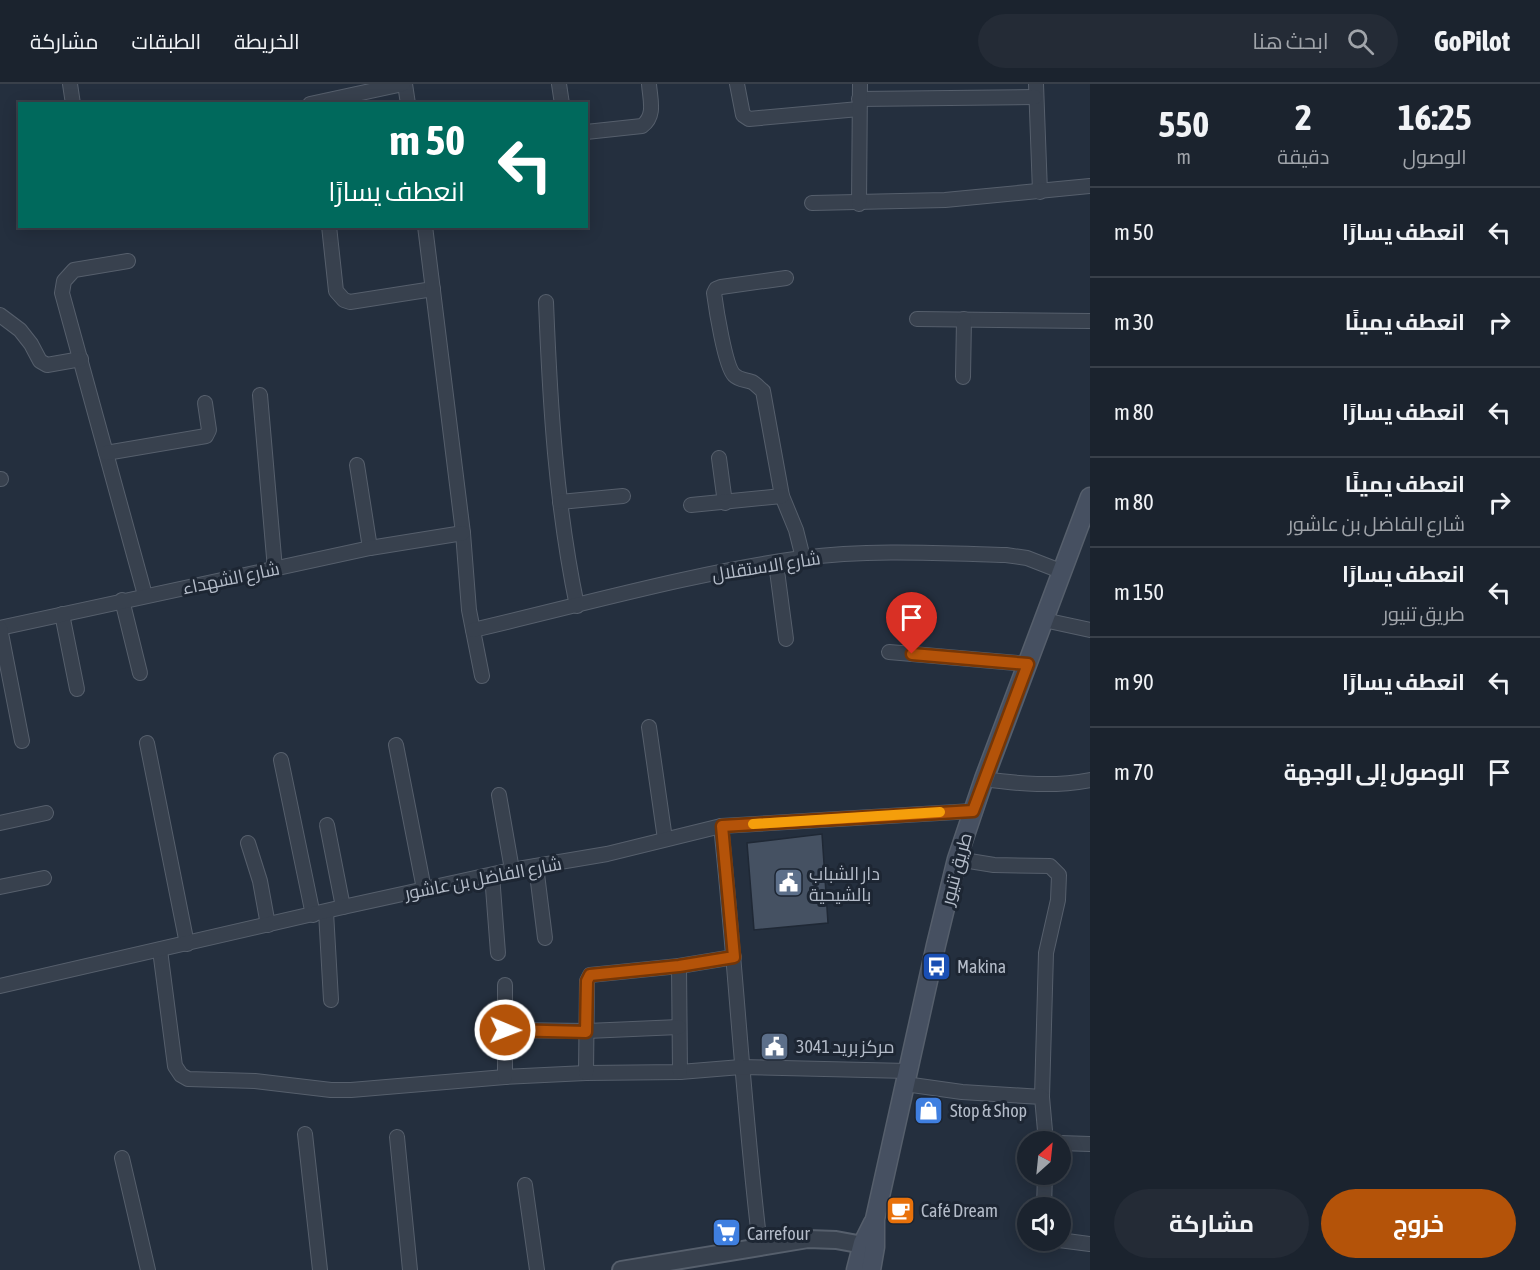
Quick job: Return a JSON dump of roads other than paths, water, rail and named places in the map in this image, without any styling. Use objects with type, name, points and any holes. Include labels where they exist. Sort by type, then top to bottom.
[{"type":"main road","name":"طريق تنيور","points":[[856,1270],[869,1245],[957,859],[984,779],[1090,497]]},
{"type":"main road","name":"طريق تنيور","points":[[869,1245],[871,1270]]},
{"type":"street","points":[[70,84],[73,102]]},
{"type":"street","points":[[319,102],[404,84],[408,102]]},
{"type":"street","points":[[559,84],[562,102]]},
{"type":"street","points":[[588,132],[642,126],[646,123],[651,111],[649,84]]},
{"type":"street","points":[[737,84],[742,115],[749,119],[859,104],[1036,90],[1040,192]]},
{"type":"street","points":[[860,84],[860,204]]},
{"type":"street","points":[[812,203],[860,204],[945,200],[1090,186]]},
{"type":"street","points":[[329,228],[336,291],[344,300],[350,302],[433,289]]},
{"type":"street","points":[[425,228],[463,533],[469,610],[482,676]]},
{"type":"street","points":[[128,261],[74,270],[64,281],[62,293],[145,595]]},
{"type":"street","points":[[786,278],[721,286],[714,293],[731,370],[735,376],[743,381],[752,382],[763,391],[782,496],[796,530],[803,558]]},
{"type":"street","points":[[546,302],[552,428],[566,554],[577,606]]},
{"type":"street","points":[[0,315],[20,330],[40,361],[47,365],[81,359]]},
{"type":"street","points":[[917,319],[1090,321]]},
{"type":"street","points":[[963,377],[964,319]]},
{"type":"street","points":[[260,395],[275,569]]},
{"type":"street","points":[[106,453],[206,436],[209,430],[205,403]]},
{"type":"street","points":[[719,458],[725,503]]},
{"type":"street","points":[[357,465],[370,548]]},
{"type":"street","points":[[560,502],[623,496]]},
{"type":"street","points":[[691,505],[782,496]]},
{"type":"street","name":"شارع الشهداء","points":[[0,628],[370,548],[463,533]]},
{"type":"street","name":"شارع الاستقلال","points":[[473,630],[726,571],[803,558],[880,553],[1006,555],[1027,558],[1063,572]]},
{"type":"street","points":[[776,563],[786,639]]},
{"type":"street","points":[[122,600],[140,672]]},
{"type":"street","points":[[62,614],[76,689]]},
{"type":"street","points":[[1044,620],[1090,630]]},
{"type":"street","points":[[0,628],[22,741]]},
{"type":"street","points":[[889,652],[1028,664]]},
{"type":"street","points":[[650,727],[665,839]]},
{"type":"street","points":[[147,743],[187,944]]},
{"type":"street","points":[[396,745],[424,889]]},
{"type":"street","points":[[281,760],[320,913],[331,1000]]},
{"type":"street","points":[[984,779],[1056,784],[1090,780]]},
{"type":"street","points":[[498,795],[512,870]]},
{"type":"street","name":"شارع الفاضل بن عاشور","points":[[0,986],[424,889],[512,870],[608,854],[722,826],[973,811]]},
{"type":"street","points":[[0,823],[46,813]]},
{"type":"street","points":[[327,825],[343,907]]},
{"type":"street","points":[[722,826],[741,1067],[760,1246]]},
{"type":"street","points":[[248,843],[260,881],[268,925]]},
{"type":"street","points":[[957,859],[994,865],[1050,867],[1059,875],[1058,900],[1046,953],[1042,1098],[1045,1131]]},
{"type":"street","points":[[536,866],[545,938]]},
{"type":"street","points":[[492,875],[498,953]]},
{"type":"street","points":[[0,887],[44,878]]},
{"type":"street","points":[[160,950],[175,1066],[181,1075],[188,1078],[265,1082],[341,1090],[505,1077],[680,1072],[741,1067],[907,1078],[962,1092],[1042,1098]]},
{"type":"street","points":[[586,1073],[587,981],[590,975],[679,966],[734,957]]},
{"type":"street","points":[[679,966],[680,1072]]},
{"type":"street","points":[[505,985],[505,1077]]},
{"type":"street","points":[[505,1030],[586,1032],[679,1027]]},
{"type":"street","points":[[305,1134],[320,1270]]},
{"type":"street","points":[[397,1137],[410,1270]]},
{"type":"street","points":[[1071,1143],[1090,1144]]},
{"type":"street","points":[[122,1158],[148,1270]]},
{"type":"street","points":[[525,1185],[537,1270]]},
{"type":"street","points":[[621,1270],[808,1239],[869,1245]]},
{"type":"street","points":[[1071,1242],[1090,1244]]},
{"type":"place","name":"دار الشباب بالشيحية","points":[[788,883]]},
{"type":"place","name":"Makina","points":[[936,966]]},
{"type":"place","name":"مركز بريد 3041","points":[[775,1046]]},
{"type":"place","name":"Stop & Shop","points":[[929,1110]]},
{"type":"place","name":"Café Dream","points":[[900,1210]]},
{"type":"place","name":"Carrefour","points":[[726,1233]]}]
